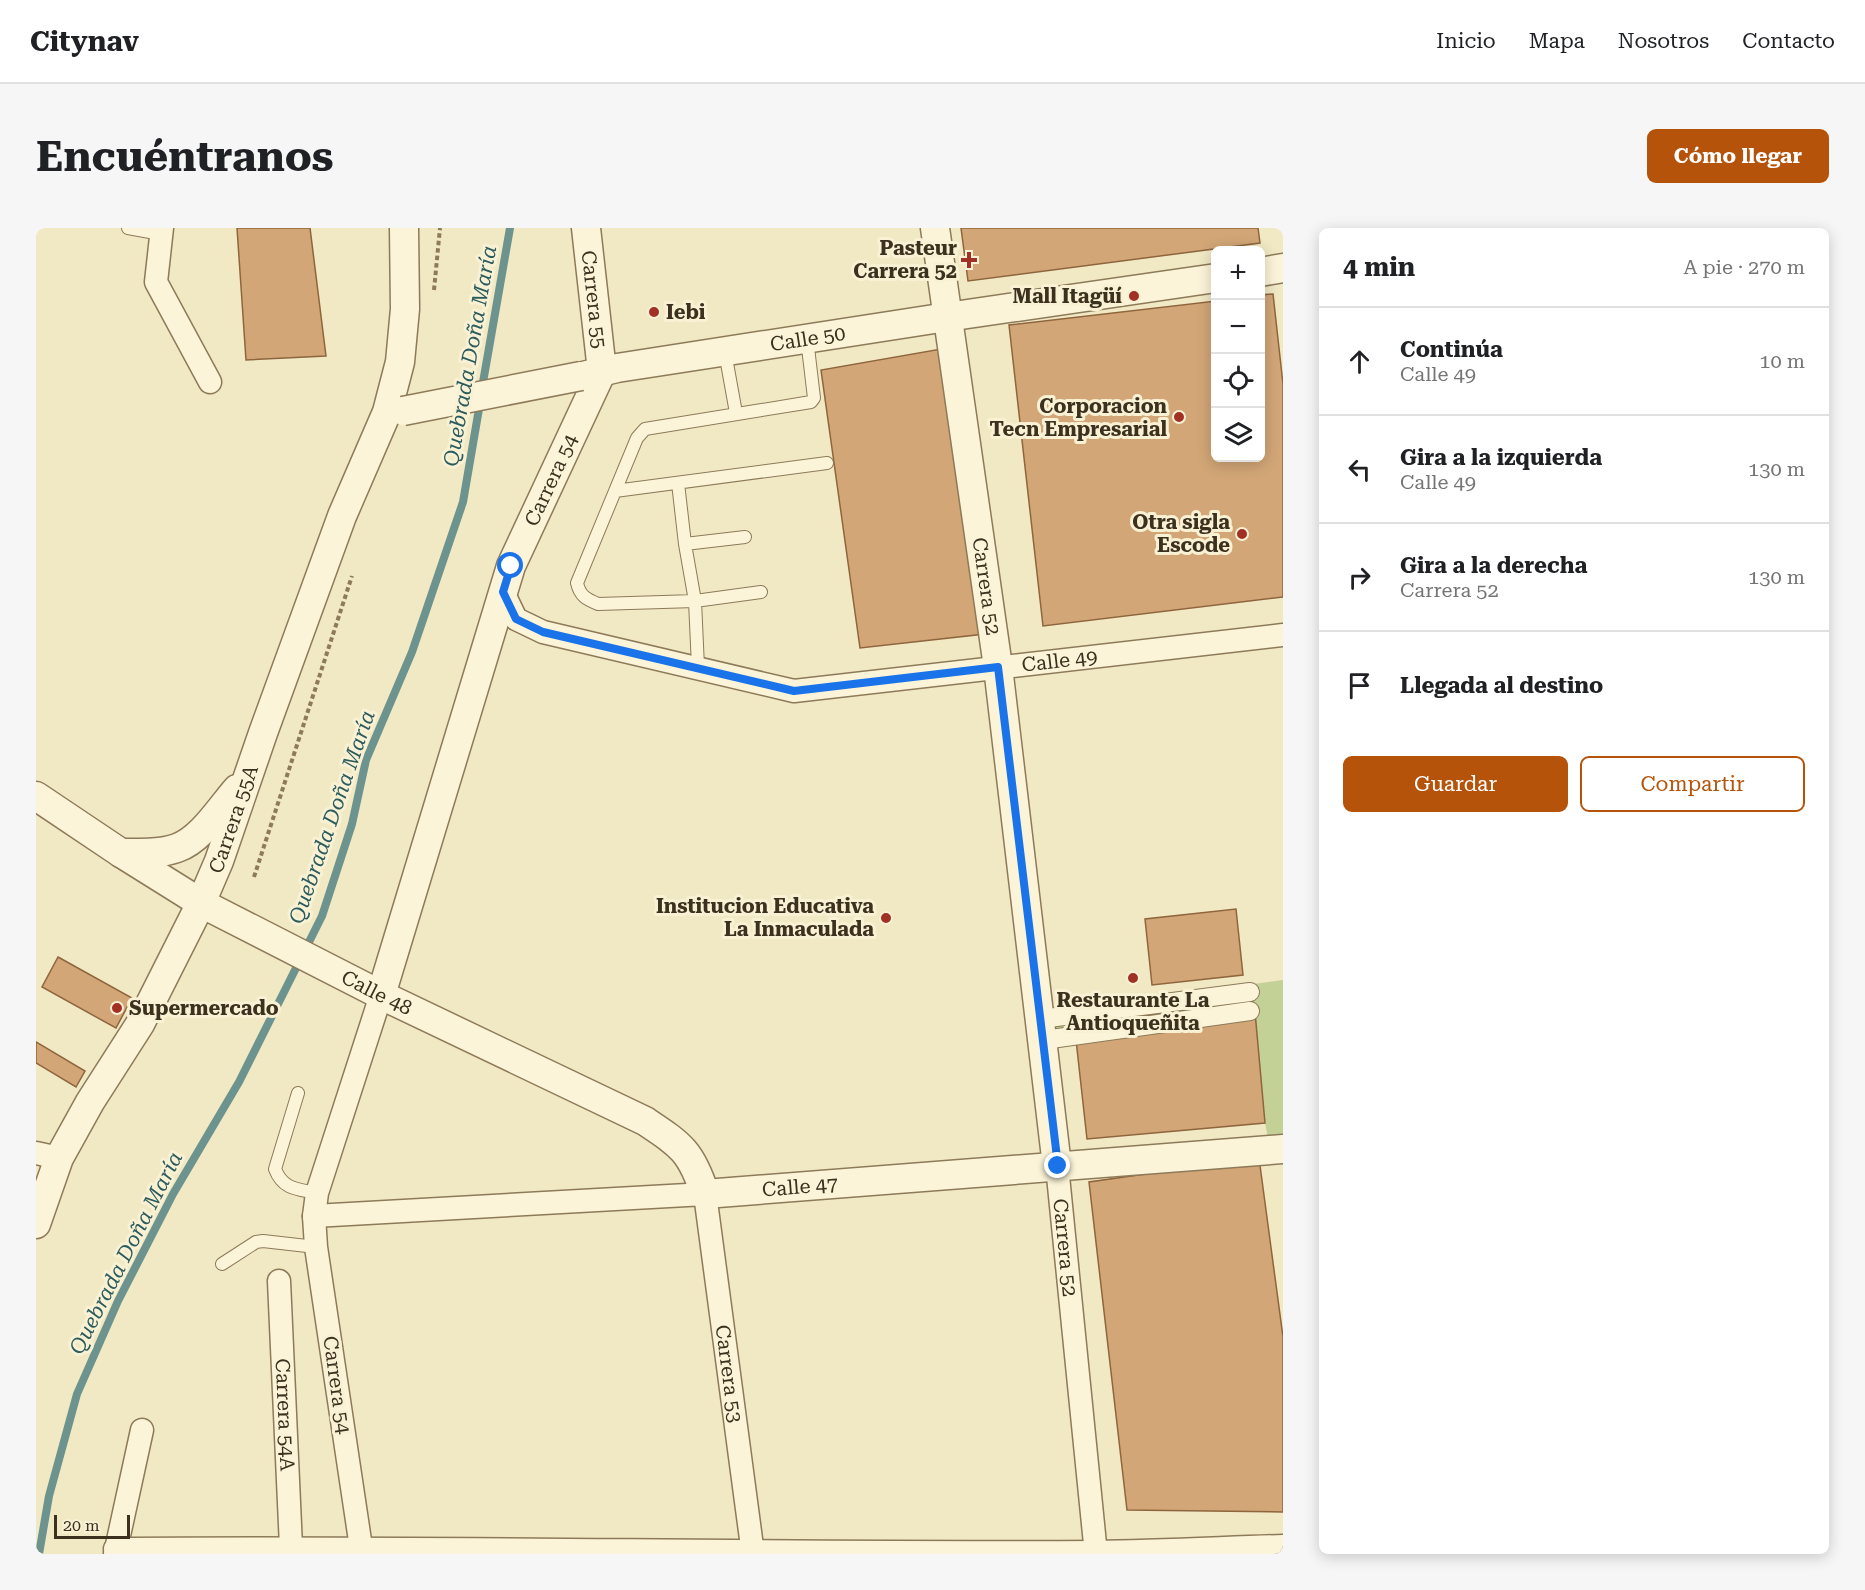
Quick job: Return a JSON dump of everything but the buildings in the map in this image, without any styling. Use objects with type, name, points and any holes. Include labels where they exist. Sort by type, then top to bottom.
[{"type":"street","name":"Carrera 55A","points":[[36,1224],[47,1156],[90,1102],[140,1024],[201,903],[219,861],[342,516],[395,412],[405,309],[404,228]]},
{"type":"street","name":"Carrera 55","points":[[586,228],[591,373]]},
{"type":"street","name":"Carrera 52","points":[[935,228],[998,667],[1042,1029],[1058,1166],[1096,1553]]},
{"type":"street","points":[[161,231],[156,282],[210,382]]},
{"type":"street","points":[[1265,271],[1283,268]]},
{"type":"street","name":"Calle 50","points":[[395,412],[591,373],[1211,279]]},
{"type":"street","name":"Carrera 54","points":[[381,995],[511,566],[591,373]]},
{"type":"street","name":"Calle 49","points":[[503,592],[516,619],[543,632],[794,691],[1283,635]]},
{"type":"street","points":[[121,853],[149,853],[178,848],[201,833],[250,773]]},
{"type":"street","name":"Calle 48","points":[[36,796],[201,903],[381,995],[645,1121],[679,1144],[697,1168],[705,1194]]},
{"type":"street","points":[[316,1204],[381,995]]},
{"type":"street","points":[[1042,1029],[1250,1001]]},
{"type":"street","name":"Calle 47","points":[[316,1204],[705,1194],[1283,1149]]},
{"type":"street","name":"Carrera 53","points":[[705,1194],[753,1552]]},
{"type":"street","name":"Carrera 54","points":[[316,1204],[316,1247],[361,1550]]},
{"type":"street","name":"Carrera 54A","points":[[279,1281],[291,1547]]},
{"type":"street","points":[[142,1430],[115,1551],[291,1547],[361,1550],[1096,1553],[1283,1546]]},
{"type":"lane","points":[[128,228],[161,231]]},
{"type":"lane","points":[[761,592],[695,601],[598,604],[587,600],[579,593],[577,583],[637,438],[645,429],[811,402],[814,398],[807,339]]},
{"type":"lane","points":[[724,352],[736,413]]},
{"type":"lane","points":[[615,491],[827,463]]},
{"type":"lane","points":[[678,483],[695,601],[698,667]]},
{"type":"lane","points":[[685,544],[746,537]]},
{"type":"lane","points":[[298,1093],[275,1169],[282,1183],[316,1204]]},
{"type":"lane","points":[[222,1264],[256,1242],[263,1240],[316,1247]]},
{"type":"green space","points":[[1283,980],[1283,1136],[1268,1138],[1254,1012],[1053,1043],[1047,1012]]},
{"type":"waterway","name":"Quebrada Doña María","points":[[482,388],[510,228]]},
{"type":"waterway","name":"Quebrada Doña María","points":[[305,950],[322,916],[352,824],[366,760],[412,652],[463,502],[480,403]]},
{"type":"waterway","name":"Quebrada Doña María","points":[[39,1554],[49,1496],[77,1394],[118,1301],[173,1194],[239,1082],[300,960]]},
{"type":"place","name":"Pasteur Carrera 52","points":[[969,260]]},
{"type":"place","name":"Mall Itagüí","points":[[1134,296]]},
{"type":"place","name":"Iebi","points":[[654,312]]},
{"type":"place","name":"Corporacion Tecn Empresarial","points":[[1179,417]]},
{"type":"place","name":"Otra sigla Escode","points":[[1242,534]]},
{"type":"place","name":"Institucion Educativa La Inmaculada","points":[[886,918]]},
{"type":"place","name":"Restaurante La Antioqueñita","points":[[1133,978]]},
{"type":"place","name":"Supermercado","points":[[117,1008]]},
{"type":"route","points":[[511,566],[503,592],[516,619],[543,632],[794,691],[998,667],[1058,1166]]}]
